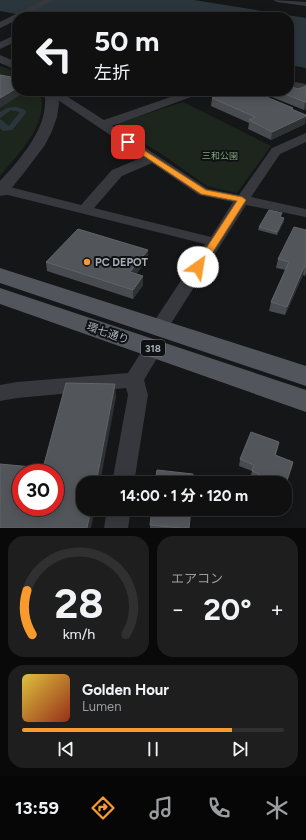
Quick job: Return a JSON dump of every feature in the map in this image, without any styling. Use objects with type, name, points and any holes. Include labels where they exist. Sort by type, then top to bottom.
[{"type":"main road","name":"環七通り","points":[[0,275],[306,400]]},
{"type":"main road","name":"環七通り","points":[[0,296],[306,376]]},
{"type":"street","points":[[27,12],[50,0]]},
{"type":"street","points":[[277,0],[306,4]]},
{"type":"street","points":[[1,26],[12,20]]},
{"type":"street","points":[[1,26],[12,31]]},
{"type":"street","points":[[0,46],[12,40]]},
{"type":"street","points":[[0,59],[12,64]]},
{"type":"street","points":[[294,85],[306,86]]},
{"type":"street","points":[[55,96],[48,122],[41,137],[24,164],[1,190],[85,209],[214,242]]},
{"type":"street","points":[[60,96],[204,192],[306,213]]},
{"type":"street","points":[[102,125],[184,96]]},
{"type":"street","points":[[124,476],[138,395],[134,380],[156,338],[214,242],[276,151],[306,137]]},
{"type":"street","points":[[85,209],[117,173],[153,158]]},
{"type":"street","points":[[0,393],[17,390],[134,380]]},
{"type":"street","points":[[116,528],[118,516]]},
{"type":"green space","points":[[0,66],[12,70],[12,96],[41,96],[42,103],[41,115],[31,137],[24,148],[0,176]]},
{"type":"green space","name":"三和公園","points":[[183,102],[271,146],[237,193],[207,186],[160,153],[117,127],[119,123]]},
{"type":"shaded area","points":[[0,0],[194,0],[269,12],[12,12],[12,13],[0,11]]},
{"type":"shaded area","points":[[294,16],[306,18],[306,68],[294,66]]},
{"type":"shaded area","points":[[16,107],[25,110],[26,113],[12,130],[3,131],[0,128],[0,119],[9,126],[20,112],[11,110],[0,118],[0,112],[7,108]]},
{"type":"building","points":[[0,75],[11,77],[12,91],[0,98]]},
{"type":"building","points":[[306,86],[305,102],[290,96],[294,96],[294,88],[298,89]]},
{"type":"building","points":[[217,96],[264,96],[293,108],[291,109],[306,116],[272,132],[249,120],[255,117],[212,98]]},
{"type":"building","points":[[269,210],[282,213],[280,217],[284,218],[277,232],[259,227]]},
{"type":"building","points":[[294,227],[306,230],[306,267],[304,267],[287,307],[271,302],[289,262],[278,259]]},
{"type":"building","points":[[78,229],[148,250],[130,272],[143,276],[133,290],[46,262]]},
{"type":"building","points":[[66,383],[115,384],[97,476],[76,476],[76,516],[90,516],[87,528],[0,528],[0,464],[12,465],[12,516],[64,516],[64,464],[44,464]]},
{"type":"building","points":[[251,432],[279,442],[275,455],[293,462],[288,476],[258,476],[259,474],[252,471],[254,465],[240,459]]},
{"type":"building","points":[[157,470],[193,474],[193,476],[156,476]]},
{"type":"building","points":[[151,516],[190,516],[189,528],[150,525]]},
{"type":"place","name":"PC DEPOT","points":[[87,262]]},
{"type":"route","points":[[128,142],[204,192],[242,200],[198,267]]}]
